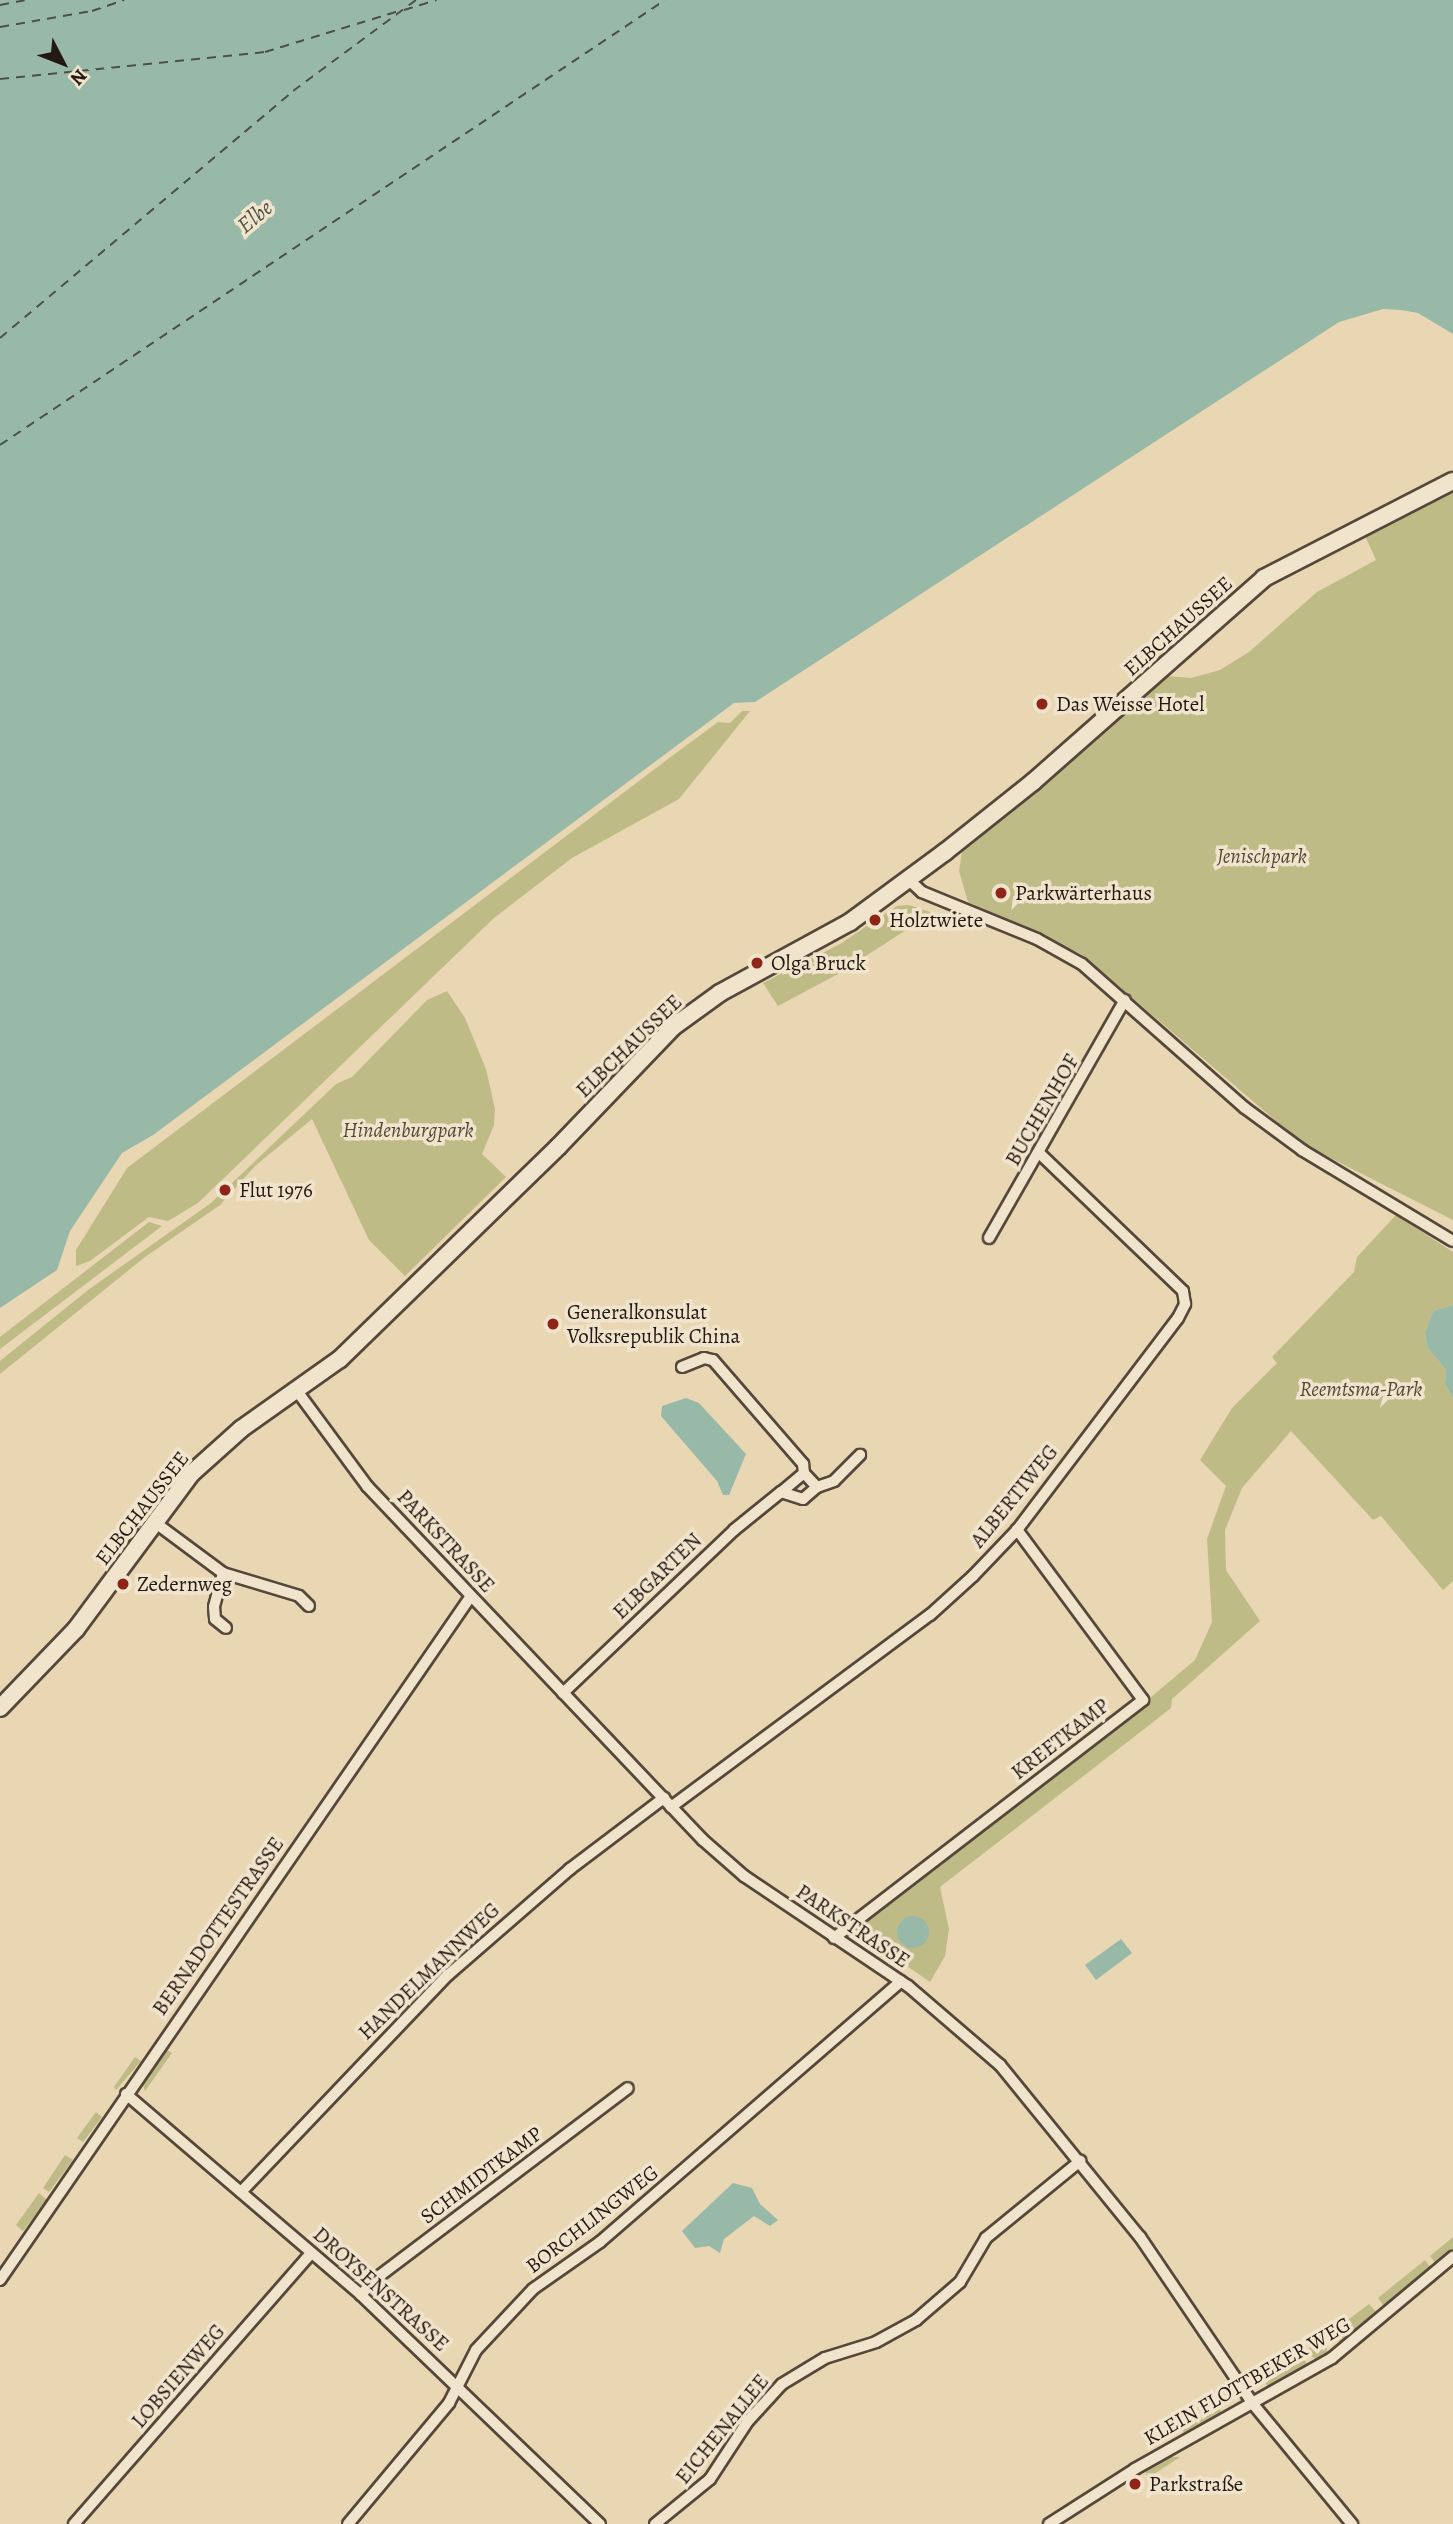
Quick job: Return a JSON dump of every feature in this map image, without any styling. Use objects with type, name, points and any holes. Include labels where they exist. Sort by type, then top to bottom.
[{"type":"main road","name":"ELBCHAUSSEE","points":[[0,1708],[76,1629],[153,1521],[214,1452],[348,1351],[558,1147],[673,1027],[720,993],[850,922],[909,880],[1033,782],[1264,579],[1453,481]]},
{"type":"street","points":[[909,880],[922,892],[1071,957],[1125,1000],[1178,1053],[1279,1133],[1453,1241]]},
{"type":"street","name":"BUCHENHOF","points":[[989,1238],[1040,1154],[1125,1000]]},
{"type":"street","name":"ALBERTIWEG","points":[[667,1802],[930,1615],[1017,1530],[1185,1304],[1183,1291],[1040,1154]]},
{"type":"street","points":[[682,1367],[705,1358],[713,1360],[803,1464],[804,1473],[817,1487]]},
{"type":"street","name":"PARKSTRASSE","points":[[297,1391],[350,1465],[667,1802],[744,1876],[901,1981],[983,2049],[1080,2161],[1140,2237],[1252,2404],[1352,2524]]},
{"type":"street","points":[[781,1492],[803,1499],[817,1487],[834,1481],[860,1455]]},
{"type":"street","name":"ELBGARTEN","points":[[563,1693],[667,1591],[804,1473]]},
{"type":"street","points":[[153,1521],[223,1573],[299,1595],[309,1606]]},
{"type":"street","name":"KREETKAMP","points":[[834,1938],[1143,1700],[1017,1530]]},
{"type":"street","points":[[223,1573],[214,1607],[215,1619],[226,1628]]},
{"type":"street","name":"BERNADOTTESTRASSE","points":[[0,2280],[471,1596]]},
{"type":"street","name":"HANDELMANNWEG","points":[[241,2192],[447,1975],[570,1869],[667,1802]]},
{"type":"street","name":"BORCHLINGWEG","points":[[348,2524],[449,2403],[476,2350],[533,2289],[600,2242],[901,1981]]},
{"type":"street","name":"SCHMIDTKAMP","points":[[361,2295],[374,2280],[628,2088]]},
{"type":"street","name":"DROYSENSTRASSE","points":[[126,2094],[361,2295],[459,2385],[600,2524]]},
{"type":"street","name":"EICHENALLEE","points":[[655,2524],[710,2479],[748,2421],[782,2385],[825,2358],[876,2342],[916,2320],[960,2282],[986,2238],[1080,2161]]},
{"type":"street","name":"LOBSIENWEG","points":[[74,2524],[312,2253]]},
{"type":"street","name":"KLEIN FLOTTBEKER WEG","points":[[1049,2524],[1135,2469],[1252,2404],[1355,2342],[1453,2258]]},
{"type":"green space","name":"Jenischpark","points":[[1453,490],[1453,1220],[1303,1144],[1081,954],[968,902],[959,871],[962,852],[1166,676],[1191,678],[1220,670],[1249,652],[1317,592],[1376,560],[1365,536]]},
{"type":"green space","points":[[742,711],[750,711],[679,799],[572,858],[494,918],[198,1203],[168,1221],[149,1217],[90,1261],[76,1266],[76,1250],[127,1168],[672,756],[718,722],[730,723]]},
{"type":"green space","points":[[909,905],[945,917],[917,923],[838,974],[778,1006],[763,983],[840,944],[897,906]]},
{"type":"green space","name":"Hindenburgpark","points":[[447,991],[465,1018],[486,1069],[495,1109],[494,1125],[482,1154],[506,1177],[405,1276],[369,1240],[312,1119],[255,1166],[220,1205],[145,1257],[0,1374],[0,1361],[88,1290],[211,1203],[336,1084],[352,1077],[427,1000]]},
{"type":"green space","name":"Reemtsma-Park","points":[[1396,1215],[1453,1252],[1453,1305],[1433,1311],[1425,1333],[1427,1347],[1446,1370],[1445,1384],[1453,1398],[1453,1581],[1443,1590],[1381,1516],[1373,1520],[1291,1431],[1242,1488],[1225,1530],[1226,1570],[1260,1621],[1172,1699],[1171,1708],[940,1887],[949,1929],[945,1956],[930,1982],[853,1929],[1081,1756],[1195,1660],[1212,1622],[1207,1539],[1226,1486],[1200,1460],[1232,1408],[1277,1363],[1272,1357],[1354,1272],[1357,1257]]},
{"type":"green space","points":[[149,1222],[162,1226],[0,1349],[0,1337]]},
{"type":"green space","points":[[167,2050],[172,2053],[145,2091],[143,2085]]},
{"type":"green space","points":[[135,2057],[141,2061],[116,2090],[114,2087]]},
{"type":"green space","points":[[96,2112],[102,2117],[83,2142],[77,2138]]},
{"type":"green space","points":[[65,2155],[73,2160],[49,2192],[43,2188]]},
{"type":"green space","points":[[39,2193],[47,2200],[23,2231],[16,2225]]},
{"type":"green space","points":[[1453,2237],[1453,2250],[1436,2264],[1430,2256]]},
{"type":"green space","points":[[1425,2260],[1431,2268],[1386,2309],[1378,2298]]},
{"type":"green space","points":[[1369,2304],[1379,2315],[1341,2344],[1332,2332]]},
{"type":"green space","points":[[1318,2341],[1324,2344],[1327,2350],[1324,2356],[1318,2359],[1312,2356],[1309,2350],[1312,2344]]},
{"type":"green space","points":[[1301,2354],[1307,2364],[1268,2387],[1263,2379]]},
{"type":"green space","points":[[1219,2407],[1221,2412],[1184,2433],[1182,2428]]},
{"type":"green space","points":[[1170,2457],[1180,2457],[1148,2478],[1145,2471]]},
{"type":"water","name":"Elbe","points":[[0,0],[1453,0],[1453,334],[1418,313],[1401,310],[1383,309],[1339,322],[755,702],[734,703],[153,1135],[122,1153],[70,1231],[57,1270],[0,1308]]},
{"type":"water","points":[[1453,1305],[1453,1398],[1445,1384],[1446,1370],[1427,1347],[1425,1333],[1433,1311]]},
{"type":"water","points":[[686,1398],[699,1403],[746,1454],[729,1495],[723,1495],[717,1481],[661,1416],[662,1406]]},
{"type":"water","points":[[913,1916],[924,1921],[929,1932],[924,1943],[913,1948],[902,1943],[897,1932],[902,1921]]},
{"type":"water","points":[[1121,1939],[1132,1953],[1096,1980],[1085,1965]]},
{"type":"water","points":[[733,2183],[752,2188],[760,2204],[778,2220],[770,2226],[754,2216],[724,2239],[720,2253],[709,2246],[695,2248],[682,2231]]},
{"type":"ferry route","points":[[0,5],[25,0]]},
{"type":"ferry route","points":[[0,27],[92,11],[124,0]]},
{"type":"ferry route","points":[[0,338],[293,91],[416,0]]},
{"type":"ferry route","points":[[404,10],[436,0]]},
{"type":"ferry route","points":[[0,445],[665,0]]},
{"type":"ferry route","points":[[0,79],[265,52],[399,11]]},
{"type":"place","name":"Das Weisse Hotel","points":[[1042,704]]},
{"type":"place","name":"Parkwärterhaus","points":[[1001,893]]},
{"type":"place","name":"Holztwiete","points":[[875,920]]},
{"type":"place","name":"Olga Bruck","points":[[757,963]]},
{"type":"place","name":"Flut 1976","points":[[225,1190]]},
{"type":"place","name":"Generalkonsulat Volksrepublik China","points":[[553,1324]]},
{"type":"place","name":"Zedernweg","points":[[123,1584]]},
{"type":"place","name":"Parkstraße","points":[[1135,2484]]}]
